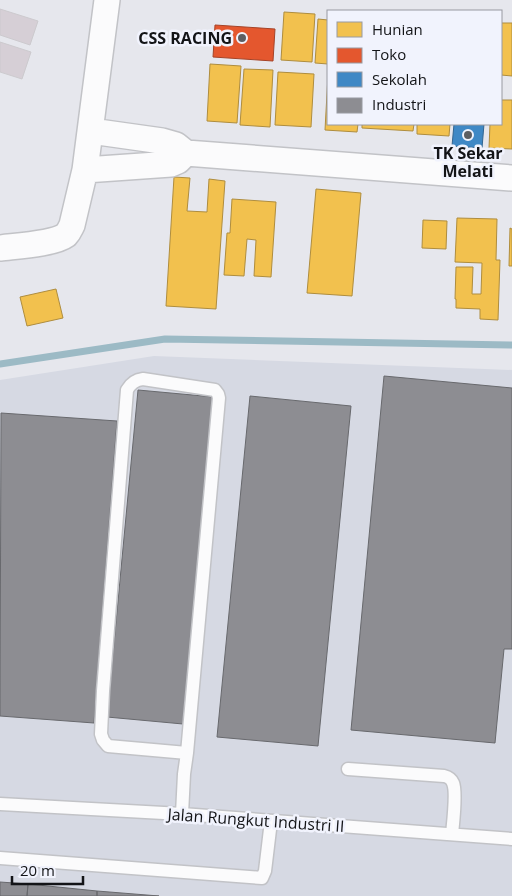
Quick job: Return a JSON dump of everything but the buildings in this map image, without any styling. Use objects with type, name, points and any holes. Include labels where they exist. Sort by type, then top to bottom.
[{"type":"street","points":[[0,248],[59,239],[65,236],[72,225],[85,170],[107,0]]},
{"type":"street","points":[[91,131],[162,141],[176,145],[186,153],[512,178]]},
{"type":"street","points":[[85,170],[170,164],[178,161],[186,153]]},
{"type":"lane","points":[[182,814],[184,774],[187,753],[219,398],[214,390],[137,379],[129,385],[127,390],[101,734],[108,746],[187,753]]},
{"type":"lane","points":[[348,769],[444,776],[449,778],[452,781],[454,790],[452,834]]},
{"type":"lane","name":"Jalan Rungkut Industri II","points":[[0,804],[182,814],[512,839]]},
{"type":"lane","points":[[0,858],[262,878],[265,871],[271,821]]},
{"type":"shaded area","points":[[154,356],[512,370],[512,896],[0,896],[0,380]]},
{"type":"waterway","points":[[0,364],[165,339],[512,345]]},
{"type":"place","name":"CSS RACING","points":[[242,38]]},
{"type":"place","name":"TK Sekar Melati","points":[[468,135]]}]
